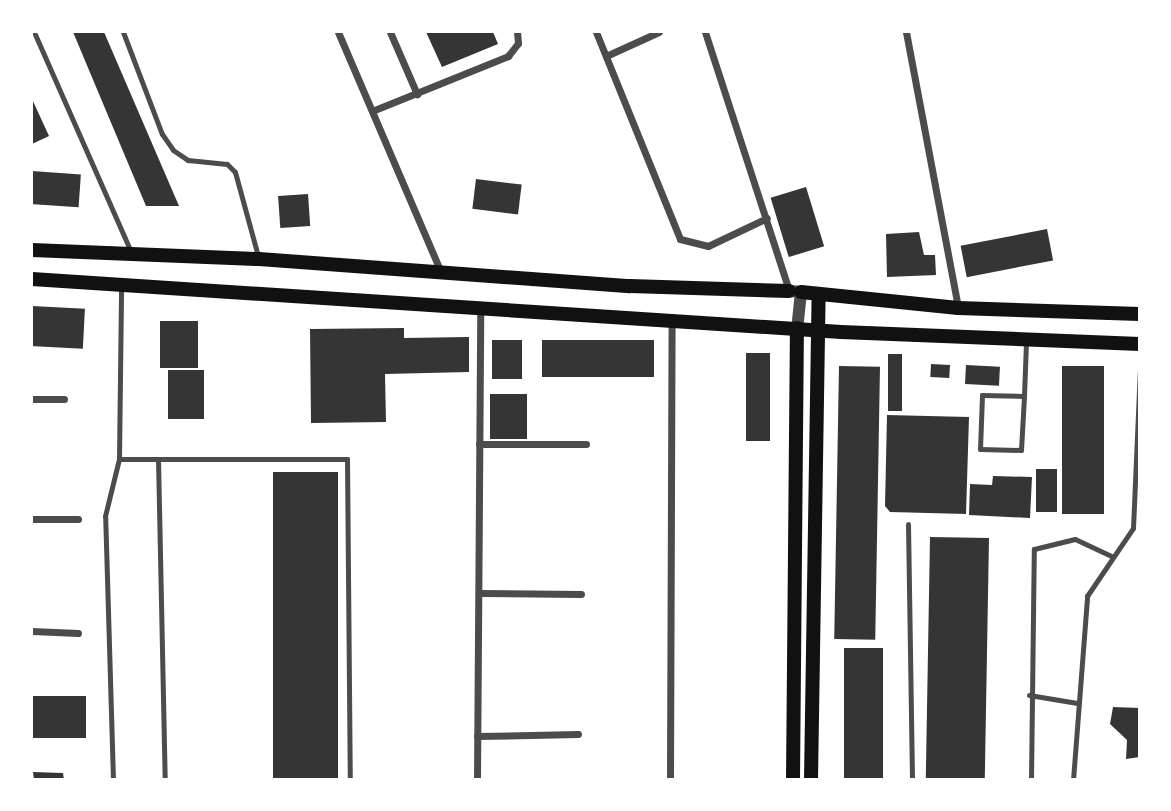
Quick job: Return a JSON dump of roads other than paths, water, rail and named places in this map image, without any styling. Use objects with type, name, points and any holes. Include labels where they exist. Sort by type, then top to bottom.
[{"type":"main road","points":[[32,250],[259,259],[441,274],[795,292],[958,308],[1139,314]]},
{"type":"main road","points":[[32,279],[797,328],[1026,341],[1139,344]]},
{"type":"main road","points":[[811,779],[819,294]]},
{"type":"main road","points":[[793,779],[797,328]]},
{"type":"street","points":[[338,32],[441,274]]},
{"type":"street","points":[[390,32],[417,94]]},
{"type":"street","points":[[372,111],[508,56],[518,43],[517,32]]},
{"type":"street","points":[[596,32],[680,239],[708,246],[767,218]]},
{"type":"street","points":[[606,56],[659,32]]},
{"type":"street","points":[[705,32],[767,218],[795,292],[797,328]]},
{"type":"street","points":[[906,32],[958,308]]},
{"type":"street","points":[[477,779],[480,308]]},
{"type":"street","points":[[670,779],[672,319]]},
{"type":"street","points":[[32,399],[64,400]]},
{"type":"street","points":[[479,444],[586,444]]},
{"type":"street","points":[[32,519],[78,519]]},
{"type":"street","points":[[479,593],[581,594]]},
{"type":"street","points":[[32,631],[78,633]]},
{"type":"street","points":[[477,736],[578,734]]},
{"type":"lane","points":[[34,32],[132,255]]},
{"type":"lane","points":[[123,32],[162,134],[173,150],[188,160],[227,164],[235,172],[259,259]]},
{"type":"lane","points":[[113,779],[105,516],[119,459],[121,284]]},
{"type":"lane","points":[[1024,397],[982,395],[980,449],[1021,450],[1024,397],[1026,341]]},
{"type":"lane","points":[[1073,779],[1087,596],[1111,556],[1133,528],[1139,369]]},
{"type":"lane","points":[[119,459],[347,459],[350,779]]},
{"type":"lane","points":[[159,459],[165,779]]},
{"type":"lane","points":[[908,524],[912,779]]},
{"type":"lane","points":[[1031,779],[1029,695],[1034,549],[1075,539],[1111,556]]},
{"type":"lane","points":[[1029,695],[1077,703]]}]
